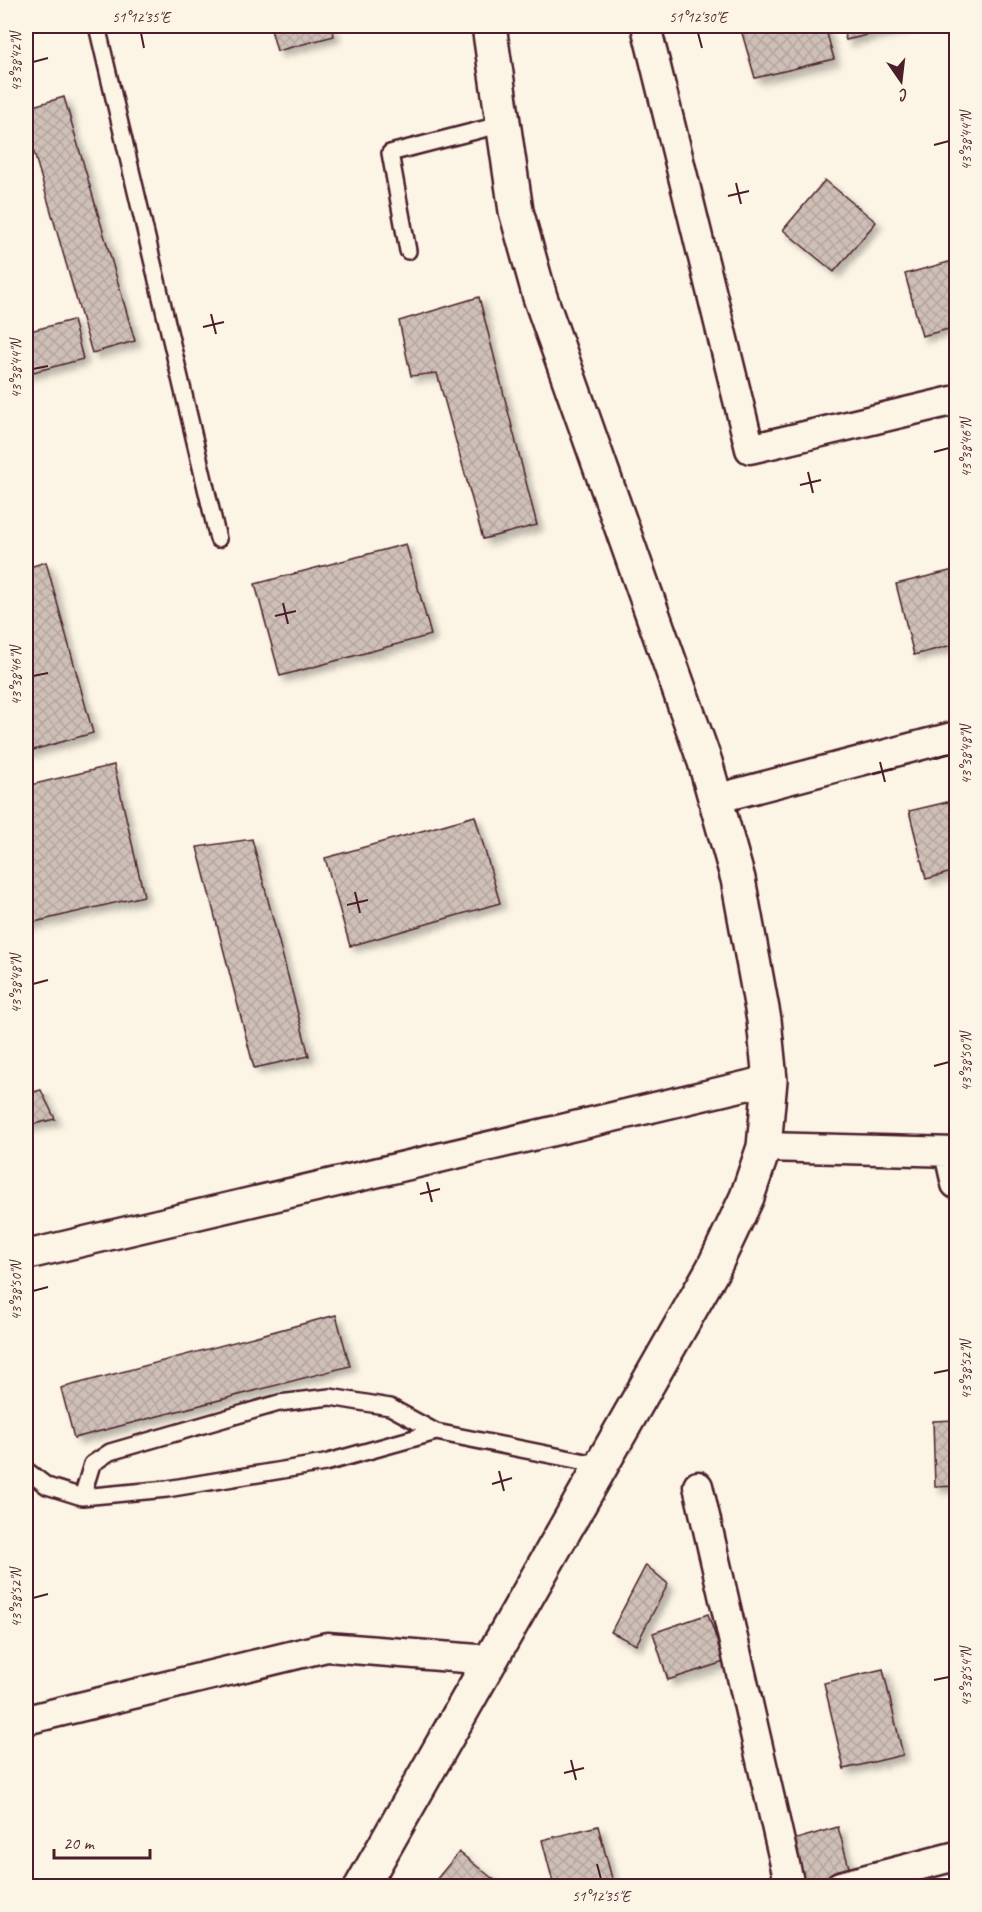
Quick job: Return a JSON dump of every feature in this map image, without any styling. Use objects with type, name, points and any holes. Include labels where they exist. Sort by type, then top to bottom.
[{"type":"street","points":[[362,1887],[712,1269],[747,1197],[764,1147],[770,1080],[764,1020],[738,879],[705,762],[540,297],[516,211],[489,26]]},
{"type":"street","points":[[646,26],[750,449],[957,400]]},
{"type":"street","points":[[715,799],[957,736]]},
{"type":"street","points":[[26,1255],[770,1080]]},
{"type":"street","points":[[764,1147],[953,1153],[957,1184]]},
{"type":"street","points":[[698,1486],[790,1887]]},
{"type":"street","points":[[26,1720],[327,1647],[490,1660]]},
{"type":"street","points":[[840,1887],[957,1856]]},
{"type":"lane","points":[[97,26],[218,539]]},
{"type":"lane","points":[[408,251],[390,153],[503,124]]},
{"type":"lane","points":[[82,1497],[92,1464],[110,1452],[279,1403],[330,1397],[390,1407],[436,1432],[601,1465]]},
{"type":"lane","points":[[26,1470],[47,1486],[82,1497],[167,1489],[325,1463],[436,1432]]},
{"type":"building","points":[[270,26],[332,26],[334,36],[277,51]]},
{"type":"building","points":[[740,26],[825,26],[834,59],[755,78]]},
{"type":"building","points":[[842,26],[905,26],[846,40]]},
{"type":"building","points":[[64,97],[135,341],[92,353],[26,125],[26,108]]},
{"type":"building","points":[[825,180],[876,222],[834,272],[783,230]]},
{"type":"building","points":[[956,260],[956,327],[922,336],[905,274]]},
{"type":"building","points":[[479,297],[537,525],[483,539],[437,373],[411,376],[399,321]]},
{"type":"building","points":[[73,320],[83,359],[26,374],[26,332]]},
{"type":"building","points":[[406,544],[431,635],[280,676],[255,584]]},
{"type":"building","points":[[46,562],[93,733],[26,752],[26,568]]},
{"type":"building","points":[[954,570],[956,644],[914,655],[896,584]]},
{"type":"building","points":[[114,765],[144,896],[26,924],[26,786]]},
{"type":"building","points":[[956,800],[956,871],[926,879],[909,811]]},
{"type":"building","points":[[475,816],[500,903],[350,946],[325,858]]},
{"type":"building","points":[[252,839],[309,1056],[254,1068],[197,847]]},
{"type":"building","points":[[41,1090],[55,1119],[26,1126],[26,1094]]},
{"type":"building","points":[[336,1315],[350,1366],[74,1438],[61,1388]]},
{"type":"building","points":[[956,1420],[956,1486],[935,1487],[933,1421]]},
{"type":"building","points":[[646,1565],[668,1584],[636,1645],[611,1632]]},
{"type":"building","points":[[956,1577],[956,1599],[951,1578]]},
{"type":"building","points":[[708,1614],[724,1662],[668,1680],[653,1633]]},
{"type":"building","points":[[883,1669],[903,1755],[844,1769],[824,1683]]},
{"type":"building","points":[[598,1826],[614,1886],[554,1886],[542,1840]]},
{"type":"building","points":[[838,1827],[850,1871],[805,1884],[793,1840]]},
{"type":"building","points":[[459,1852],[502,1886],[431,1886]]}]
